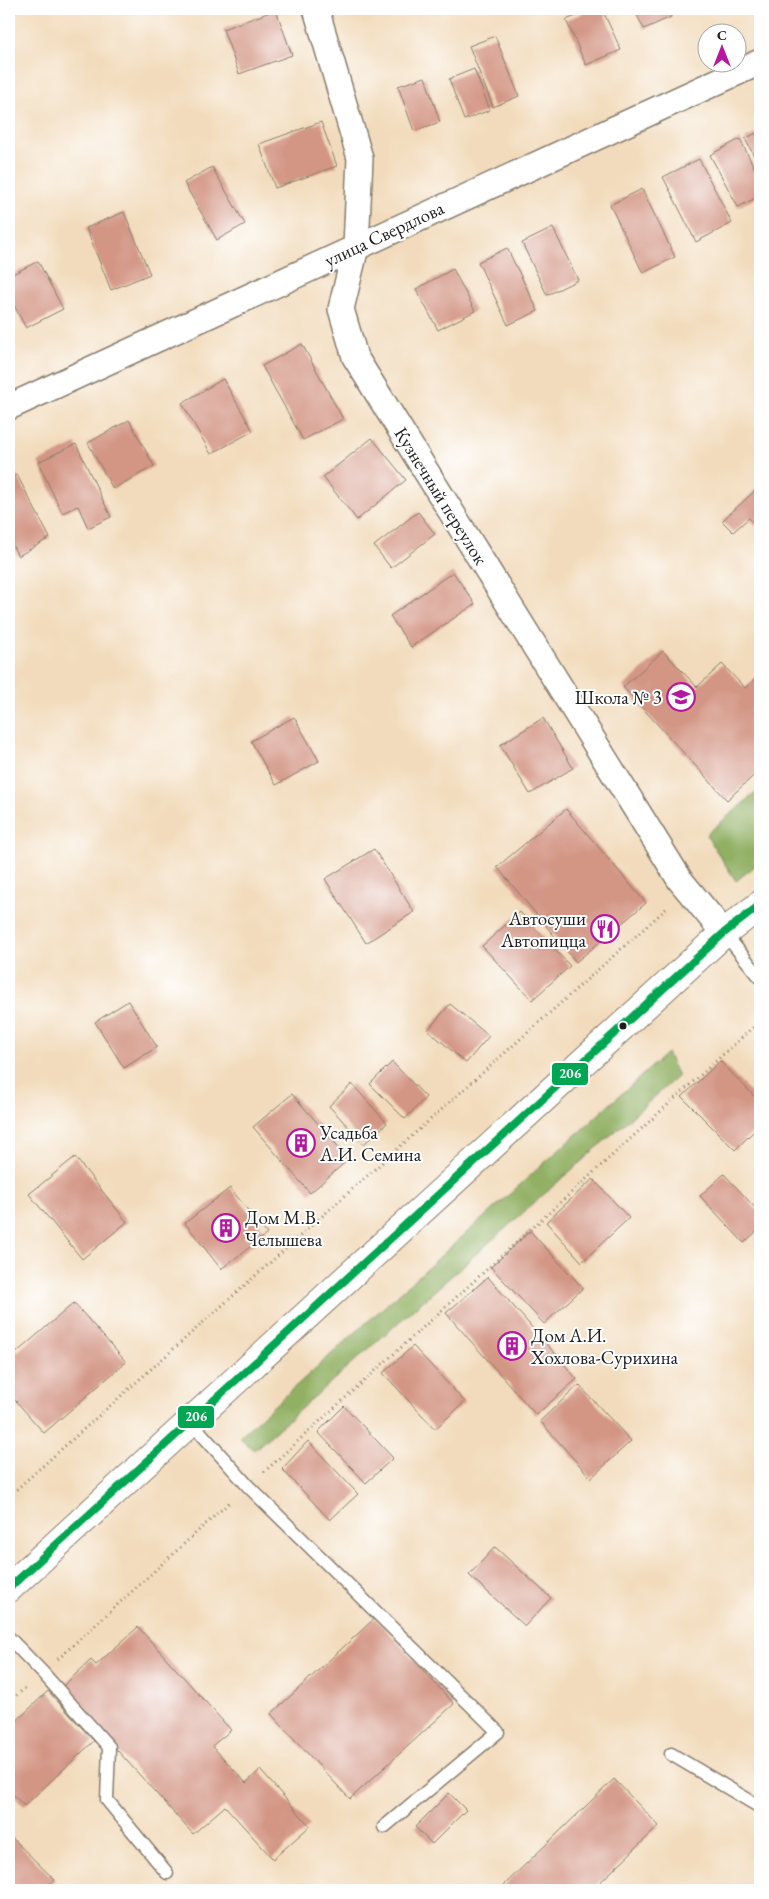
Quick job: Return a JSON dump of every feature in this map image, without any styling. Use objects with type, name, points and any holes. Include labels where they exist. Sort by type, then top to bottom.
[{"type":"main road","points":[[9,1588],[724,933],[760,905]]},
{"type":"street","name":"Кузнечный переулок","points":[[316,9],[360,158],[356,247],[341,309],[355,357],[675,872],[724,933]]},
{"type":"street","name":"улица Свердлова","points":[[9,407],[760,62]]},
{"type":"lane","points":[[724,933],[760,977]]},
{"type":"lane","points":[[191,1422],[248,1486],[498,1732],[384,1827]]},
{"type":"lane","points":[[9,1638],[43,1673],[108,1747],[107,1800],[167,1873]]},
{"type":"lane","points":[[671,1754],[760,1807]]},
{"type":"path","points":[[9,1496],[688,890]]},
{"type":"path","points":[[9,1702],[760,1021]]},
{"type":"green space","points":[[760,789],[760,862],[736,881],[706,835]]},
{"type":"green space","points":[[667,1053],[678,1076],[254,1450],[239,1437]]},
{"type":"building","points":[[593,9],[602,9],[621,50],[586,65],[566,20]]},
{"type":"building","points":[[634,9],[668,9],[671,17],[644,29]]},
{"type":"building","points":[[276,10],[292,55],[239,74],[223,29]]},
{"type":"building","points":[[495,36],[519,96],[493,107],[469,46]]},
{"type":"building","points":[[474,69],[490,110],[464,120],[449,79]]},
{"type":"building","points":[[425,77],[440,122],[414,131],[398,86]]},
{"type":"building","points":[[321,122],[337,166],[275,188],[259,144]]},
{"type":"building","points":[[760,131],[760,167],[745,139]]},
{"type":"building","points":[[740,139],[760,179],[760,196],[738,207],[710,155]]},
{"type":"building","points":[[699,159],[732,223],[696,242],[663,177]]},
{"type":"building","points":[[212,167],[245,224],[217,240],[184,183]]},
{"type":"building","points":[[642,189],[675,257],[643,273],[610,205]]},
{"type":"building","points":[[124,212],[150,274],[111,290],[86,228]]},
{"type":"building","points":[[553,228],[578,280],[547,295],[522,243]]},
{"type":"building","points":[[507,248],[538,311],[508,325],[478,262]]},
{"type":"building","points":[[38,261],[63,309],[26,328],[9,296],[9,276]]},
{"type":"building","points":[[453,269],[475,311],[438,330],[416,289]]},
{"type":"building","points":[[302,344],[343,419],[303,440],[262,366]]},
{"type":"building","points":[[223,379],[253,431],[211,454],[182,403]]},
{"type":"building","points":[[129,420],[154,466],[113,489],[88,443]]},
{"type":"building","points":[[372,438],[406,480],[357,520],[323,477]]},
{"type":"building","points":[[76,444],[111,517],[88,528],[78,506],[62,513],[38,462]]},
{"type":"building","points":[[17,475],[50,538],[18,556],[9,539],[9,479]]},
{"type":"building","points":[[760,486],[760,531],[749,518],[733,532],[722,521]]},
{"type":"building","points":[[418,512],[435,534],[391,568],[374,546]]},
{"type":"building","points":[[453,572],[475,604],[411,647],[390,616]]},
{"type":"building","points":[[663,651],[697,687],[722,664],[745,688],[760,674],[760,770],[727,800],[623,687]]},
{"type":"building","points":[[294,717],[319,761],[276,785],[251,741]]},
{"type":"building","points":[[543,718],[573,768],[530,794],[500,745]]},
{"type":"building","points":[[566,809],[646,903],[576,962],[497,867]]},
{"type":"building","points":[[374,849],[414,912],[366,943],[325,879]]},
{"type":"building","points":[[520,912],[570,966],[532,1000],[482,946]]},
{"type":"building","points":[[128,1001],[157,1047],[124,1068],[95,1022]]},
{"type":"building","points":[[450,1004],[489,1036],[466,1063],[428,1030]]},
{"type":"building","points":[[720,1061],[760,1102],[760,1125],[735,1150],[682,1097]]},
{"type":"building","points":[[392,1062],[426,1097],[405,1119],[370,1084]]},
{"type":"building","name":"Усадьба А.И. Семина","points":[[352,1084],[387,1123],[364,1144],[329,1106]]},
{"type":"building","name":"Усадьба А.И. Семина","points":[[292,1094],[349,1159],[310,1193],[253,1127]]},
{"type":"building","points":[[75,1157],[127,1222],[82,1259],[29,1194]]},
{"type":"building","points":[[724,1174],[760,1213],[760,1228],[744,1243],[700,1196]]},
{"type":"building","points":[[593,1179],[629,1218],[582,1262],[546,1222]]},
{"type":"building","name":"Дом М.В. Челышева","points":[[230,1188],[267,1234],[221,1269],[185,1223]]},
{"type":"building","points":[[530,1231],[583,1288],[544,1324],[491,1267]]},
{"type":"building","name":"Дом А.И. Хохлова-Сурихина","points":[[488,1277],[577,1379],[536,1415],[446,1313]]},
{"type":"building","points":[[74,1303],[126,1362],[44,1433],[9,1393],[9,1359]]},
{"type":"building","points":[[413,1346],[465,1402],[435,1429],[383,1373]]},
{"type":"building","points":[[579,1385],[631,1441],[591,1478],[540,1421]]},
{"type":"building","points":[[344,1406],[393,1458],[366,1483],[318,1432]]},
{"type":"building","points":[[308,1441],[358,1494],[330,1520],[282,1469]]},
{"type":"building","points":[[495,1547],[551,1598],[525,1626],[469,1575]]},
{"type":"building","points":[[375,1618],[454,1704],[350,1799],[271,1714]]},
{"type":"building","points":[[138,1627],[231,1730],[212,1746],[246,1783],[260,1770],[310,1826],[273,1859],[225,1806],[193,1834],[61,1688],[91,1660],[96,1665]]},
{"type":"building","points":[[48,1691],[94,1741],[24,1806],[9,1790],[9,1728]]},
{"type":"building","points":[[614,1779],[659,1826],[592,1890],[499,1890]]},
{"type":"building","points":[[449,1793],[466,1810],[432,1844],[415,1827]]},
{"type":"building","points":[[9,1835],[55,1880],[44,1890],[9,1890]]},
{"type":"transit line","name":"206","points":[[9,1588],[724,933],[760,905]]},
{"type":"place","name":"Школа № 3","points":[[681,697]]},
{"type":"place","name":"Автосуши Автопицца","points":[[605,929]]},
{"type":"place","name":"Усадьба А.И. Семина","points":[[301,1143]]},
{"type":"place","name":"Дом М.В. Челышева","points":[[226,1228]]},
{"type":"place","name":"Дом А.И. Хохлова-Сурихина","points":[[512,1346]]}]
